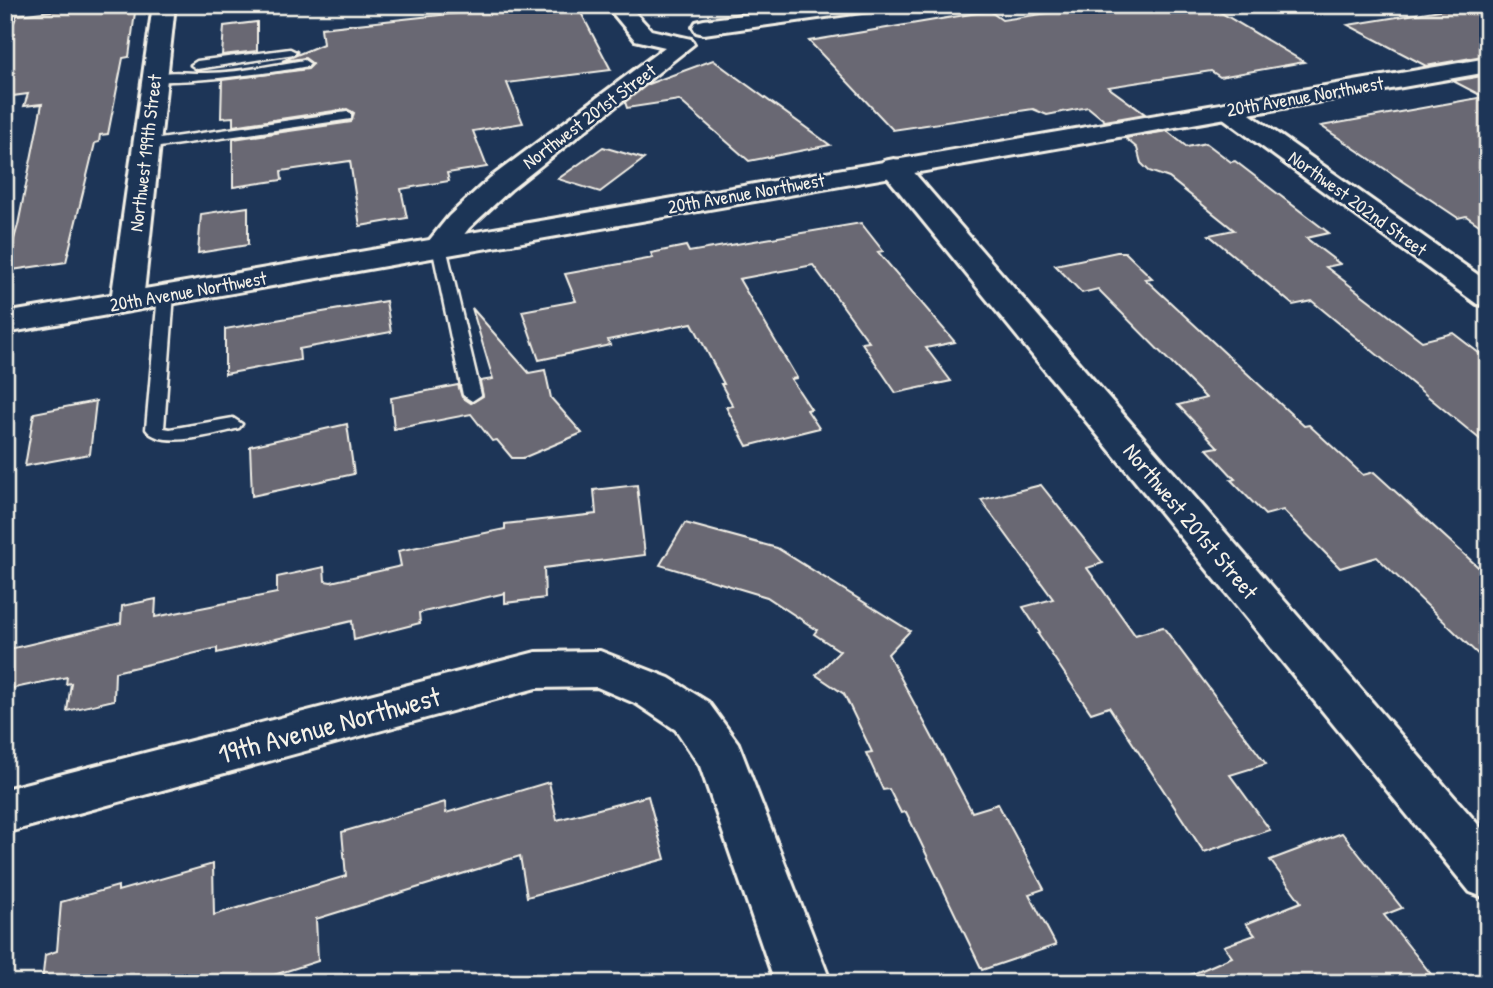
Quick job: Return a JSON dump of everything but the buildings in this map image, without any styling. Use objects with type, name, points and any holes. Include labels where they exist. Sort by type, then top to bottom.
[{"type":"street","name":"Northwest 199th Street","points":[[127,301],[164,5]]},
{"type":"street","name":"Northwest 201st Street","points":[[616,5],[643,35],[683,44]]},
{"type":"street","points":[[683,44],[728,5]]},
{"type":"street","points":[[704,27],[869,5]]},
{"type":"street","name":"Northwest 201st Street","points":[[439,247],[459,222],[500,184],[683,44]]},
{"type":"street","name":"20th Avenue Northwest","points":[[5,323],[1488,65]]},
{"type":"street","name":"Northwest 202nd Street","points":[[1228,110],[1488,297]]},
{"type":"street","name":"Northwest 201st Street","points":[[894,167],[1488,875]]},
{"type":"street","name":"19th Avenue Northwest","points":[[5,811],[536,670],[600,669],[653,691],[692,716],[721,758],[803,983]]},
{"type":"lane","points":[[154,80],[290,52]]},
{"type":"lane","points":[[154,80],[181,88],[207,77],[304,64]]},
{"type":"lane","points":[[146,145],[347,116]]},
{"type":"lane","points":[[439,247],[472,395]]},
{"type":"lane","points":[[166,294],[155,429],[159,433],[170,435],[233,424]]}]
